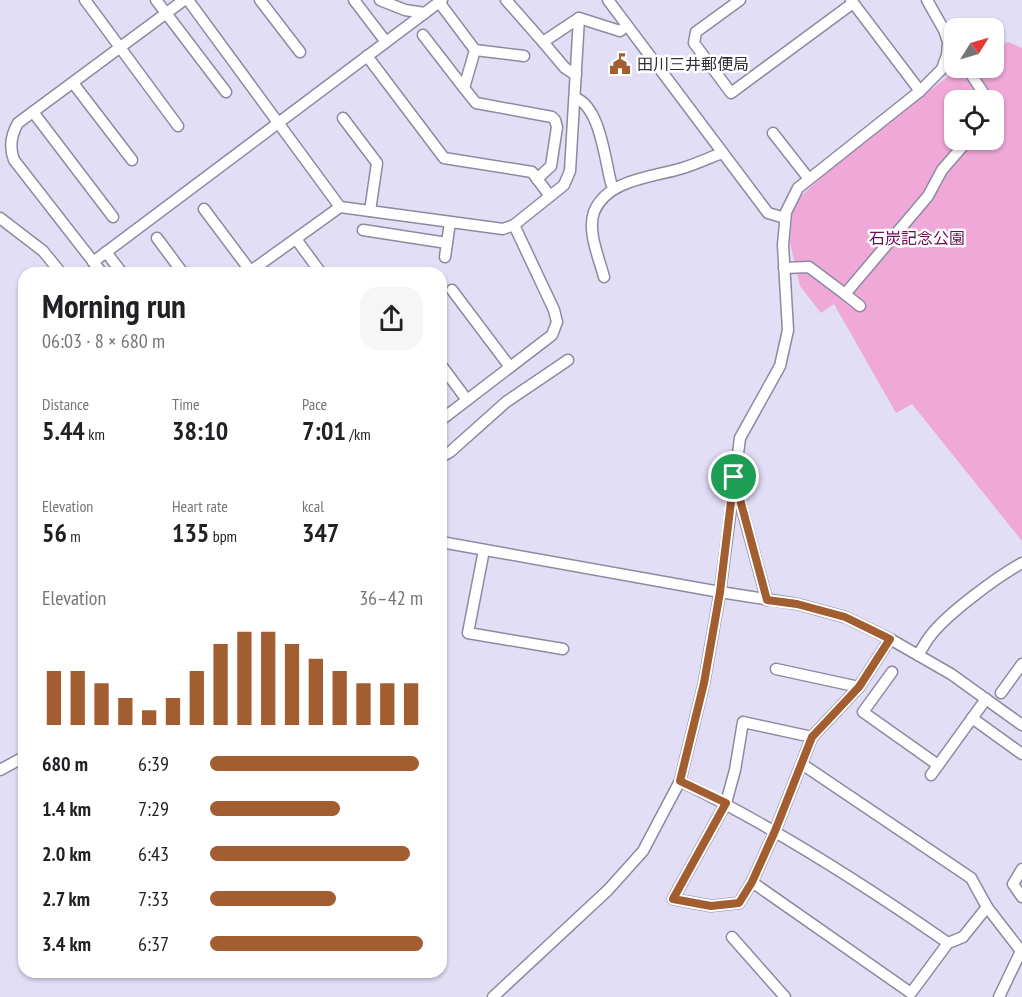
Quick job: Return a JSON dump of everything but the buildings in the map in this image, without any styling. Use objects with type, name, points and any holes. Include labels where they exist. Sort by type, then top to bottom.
[{"type":"street","points":[[85,0],[178,126]]},
{"type":"street","points":[[156,0],[226,92]]},
{"type":"street","points":[[98,267],[14,159],[11,151],[12,133],[18,123],[186,0],[340,207]]},
{"type":"street","points":[[260,0],[300,52]]},
{"type":"street","points":[[354,0],[386,42]]},
{"type":"street","points":[[381,0],[405,10],[425,13]]},
{"type":"street","points":[[506,0],[565,68],[576,75]]},
{"type":"street","points":[[608,0],[768,213],[785,218]]},
{"type":"street","points":[[740,0],[696,32],[694,43],[731,93],[852,1],[920,91]]},
{"type":"street","points":[[927,0],[944,30]]},
{"type":"street","points":[[93,261],[441,1],[475,50],[524,56]]},
{"type":"street","points":[[543,42],[579,18]]},
{"type":"street","points":[[579,18],[620,31],[627,26]]},
{"type":"street","points":[[257,267],[340,207],[503,229],[514,225],[564,185],[570,171],[579,18]]},
{"type":"street","points":[[423,35],[476,103],[552,117],[555,120],[557,126],[551,166],[537,179]]},
{"type":"street","points":[[464,88],[475,50]]},
{"type":"street","points":[[368,56],[444,158],[532,172],[550,196]]},
{"type":"street","points":[[493,997],[608,890],[643,851],[680,781],[704,686],[720,592],[740,438],[780,366],[788,330],[783,245],[786,212],[798,188],[920,91],[942,69],[944,63]]},
{"type":"street","points":[[73,82],[132,160]]},
{"type":"street","points":[[575,98],[583,100],[595,118],[614,189]]},
{"type":"street","points":[[33,112],[113,217]]},
{"type":"street","points":[[343,118],[376,163],[370,211]]},
{"type":"street","points":[[773,133],[809,179]]},
{"type":"street","points":[[845,294],[928,196],[942,170],[959,150]]},
{"type":"street","points":[[604,276],[594,234],[594,213],[614,189],[621,185],[685,168],[722,153]]},
{"type":"street","points":[[204,209],[246,267]]},
{"type":"street","points":[[0,218],[43,251],[56,267]]},
{"type":"street","points":[[445,258],[450,222]]},
{"type":"street","points":[[447,416],[552,335],[557,322],[554,310],[514,225]]},
{"type":"street","points":[[363,230],[447,243]]},
{"type":"street","points":[[157,238],[179,267]]},
{"type":"street","points":[[296,239],[317,267]]},
{"type":"street","points":[[106,252],[117,267]]},
{"type":"street","points":[[784,268],[809,267],[860,306]]},
{"type":"street","points":[[452,290],[510,367]]},
{"type":"street","points":[[447,454],[506,402],[568,360]]},
{"type":"street","points":[[447,372],[468,400]]},
{"type":"street","points":[[734,477],[767,600]]},
{"type":"street","points":[[447,543],[797,604],[845,617],[890,639],[951,674],[1022,725]]},
{"type":"street","points":[[484,550],[468,633],[562,649]]},
{"type":"street","points":[[918,655],[930,636],[945,619],[1022,563]]},
{"type":"street","points":[[812,737],[743,722],[735,770],[726,803],[673,899],[711,906],[739,903],[752,882],[775,831],[812,737],[859,687],[890,639]]},
{"type":"street","points":[[1001,693],[1022,664]]},
{"type":"street","points":[[776,669],[859,687]]},
{"type":"street","points":[[892,672],[863,712],[938,765]]},
{"type":"street","points":[[931,775],[986,699]]},
{"type":"street","points":[[972,718],[1022,754]]},
{"type":"street","points":[[0,770],[18,760]]},
{"type":"street","points":[[802,764],[972,878],[987,907],[1020,951],[999,997]]},
{"type":"street","points":[[680,781],[726,803],[775,831],[886,900],[948,943]]},
{"type":"street","points":[[1022,869],[1013,884],[1022,897]]},
{"type":"street","points":[[752,882],[911,993],[948,943],[963,938],[987,907]]},
{"type":"street","points":[[732,937],[785,997]]},
{"type":"green space","name":"石炭記念公園","points":[[1008,42],[1022,48],[1022,541],[912,404],[896,413],[834,304],[821,313],[800,286],[790,243],[792,211],[799,198],[829,170],[946,78],[1004,78],[1004,44]]},
{"type":"place","name":"田川三井郵便局","points":[[620,64]]},
{"type":"route","points":[[734,477],[767,600],[797,604],[845,617],[890,639],[859,687],[812,737],[775,831],[752,882],[739,903],[711,906],[673,899],[726,803],[680,781],[704,683],[720,592],[734,477]]}]
